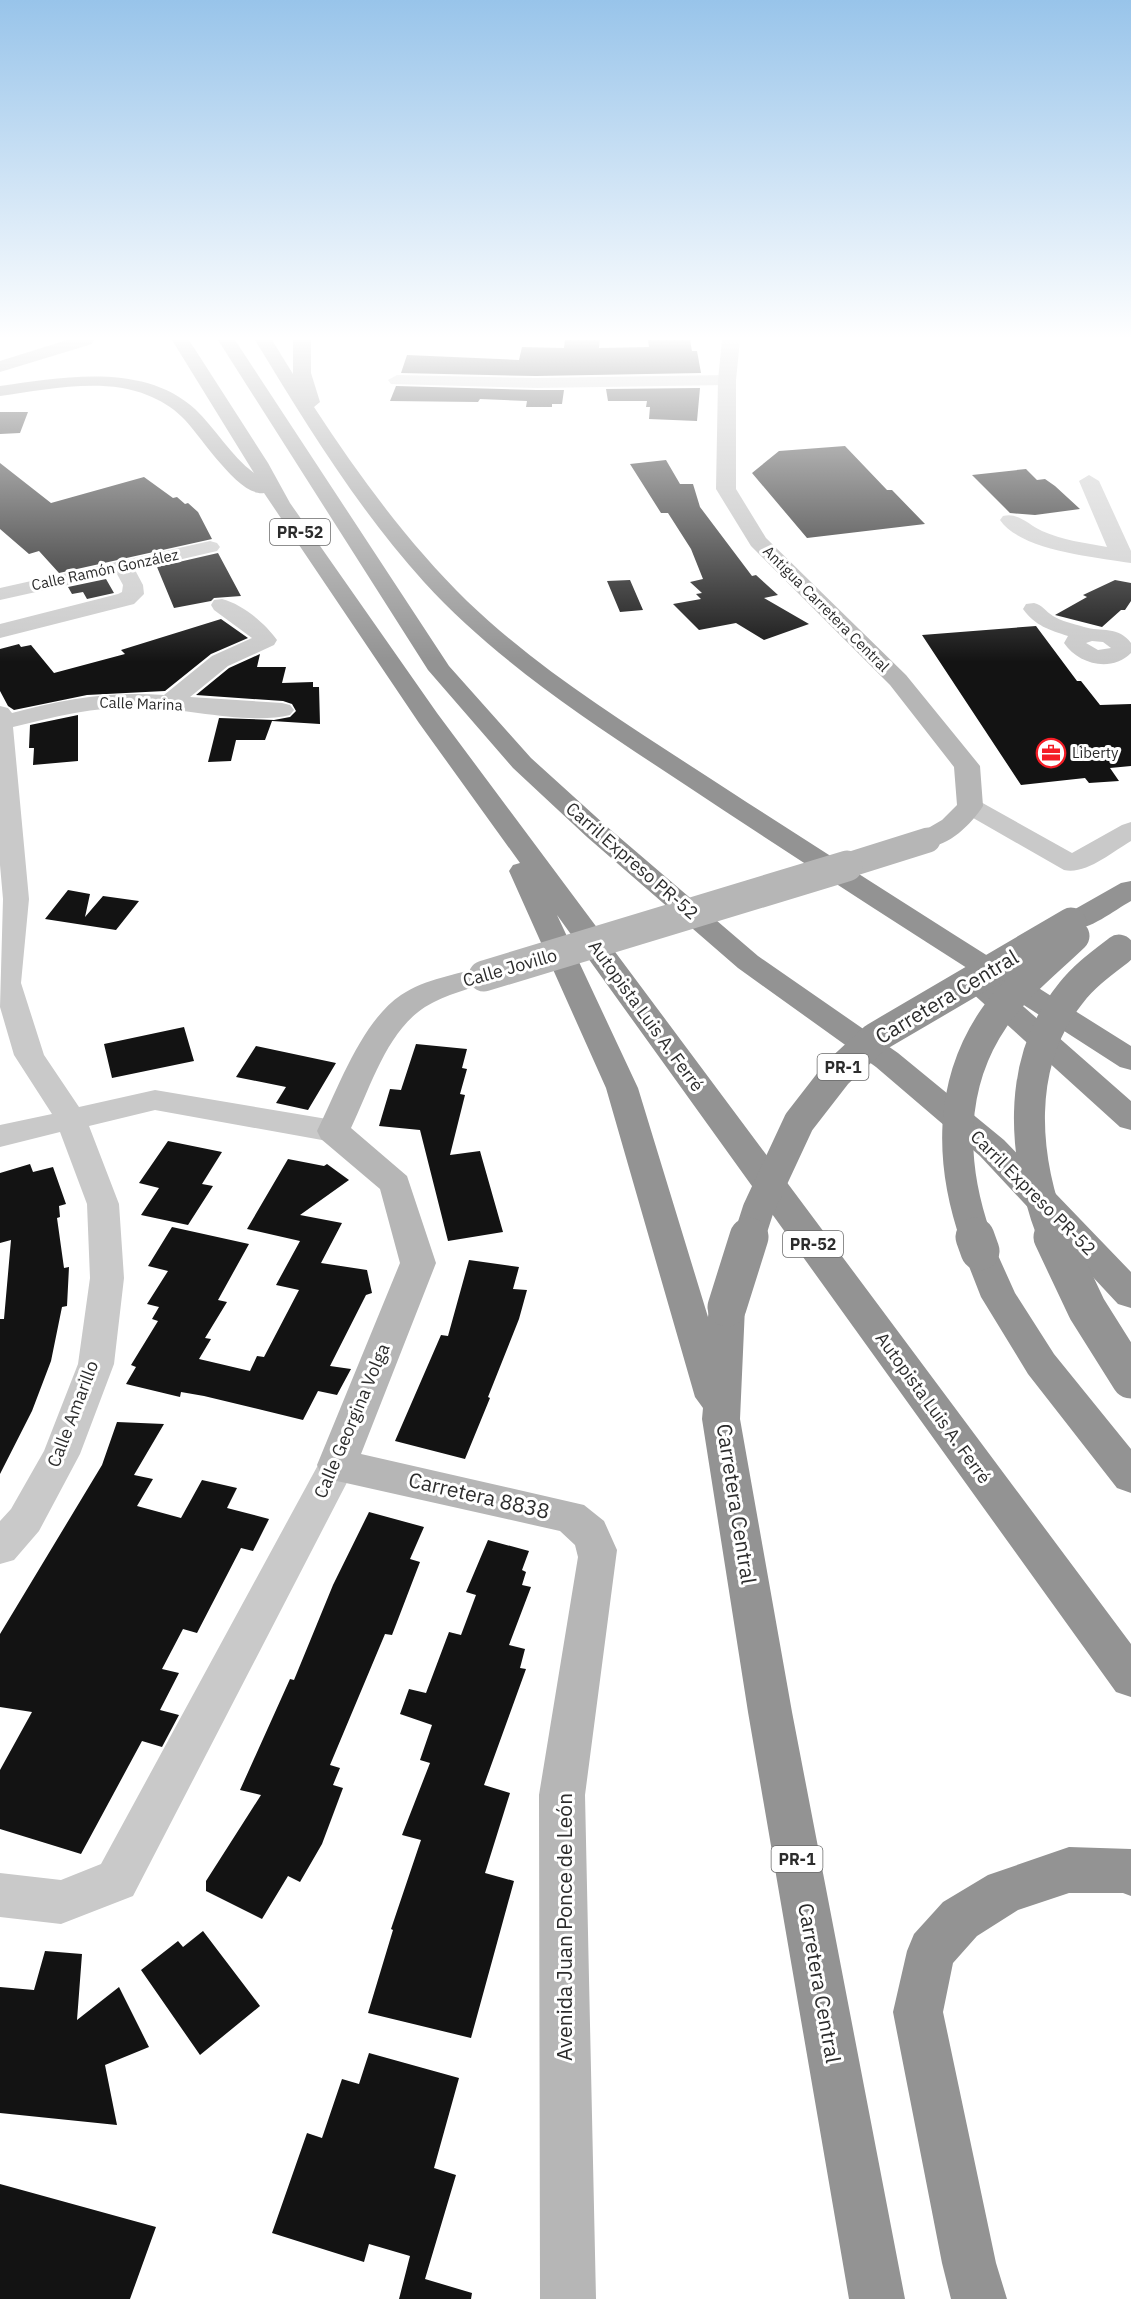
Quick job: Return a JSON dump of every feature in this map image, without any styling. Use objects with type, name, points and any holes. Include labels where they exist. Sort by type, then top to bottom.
[{"type":"highway","points":[[219,447],[235,467],[280,503]]},
{"type":"highway","name":"Autopista Luis A. Ferré","points":[[248,447],[280,503],[428,718],[1131,1678]]},
{"type":"highway","name":"Carril Expreso PR-52","points":[[296,447],[440,670],[522,763],[596,831],[748,962],[887,1060],[992,1148],[1131,1295]]},
{"type":"highway","points":[[331,447],[415,558],[461,607],[575,700],[865,891],[1131,1060]]},
{"type":"highway","points":[[495,810],[622,1088],[721,1419]]},
{"type":"highway","points":[[865,891],[982,986],[1131,1119]]},
{"type":"highway","points":[[1126,892],[1073,929],[995,1016],[975,1046],[964,1071],[956,1136],[958,1173],[969,1224],[999,1297],[1041,1364],[1131,1477]]},
{"type":"highway","name":"Carretera Central","points":[[877,2299],[770,1712],[721,1419],[727,1307],[758,1210],[799,1122],[837,1073],[874,1038],[1073,929]]},
{"type":"highway","points":[[1125,945],[1078,985],[1052,1024],[1033,1073],[1028,1128],[1034,1180],[1051,1238],[1111,1353],[1131,1378]]},
{"type":"highway","points":[[979,2299],[969,2263],[918,2012],[931,1951],[960,1918],[1005,1891],[1068,1870],[1126,1870],[1131,1873]]},
{"type":"street","name":"Antigua Carretera Central","points":[[726,447],[726,489],[758,542],[898,680],[967,766],[970,806]]},
{"type":"street","points":[[1089,481],[1126,556]]},
{"type":"street","points":[[1011,520],[1022,530],[1057,543],[1126,556]]},
{"type":"street","name":"Calle Ramón González","points":[[0,594],[210,547]]},
{"type":"street","points":[[0,631],[126,599],[133,594],[133,585],[122,565]]},
{"type":"street","points":[[168,703],[220,661],[266,640],[255,628],[222,606]]},
{"type":"street","points":[[1034,609],[1044,620],[1085,635],[1131,637]]},
{"type":"street","name":"Calle Marina","points":[[1,732],[101,701],[276,710],[272,686]]},
{"type":"street","name":"Calle Amarillo","points":[[0,1548],[25,1520],[61,1454],[96,1364],[107,1278],[103,1204],[70,1118],[29,1055],[3,983],[16,899],[1,732]]},
{"type":"street","points":[[970,806],[1028,841],[1073,864],[1131,830]]},
{"type":"street","name":"Calle Jovillo","points":[[333,1131],[388,1024],[411,1002],[446,986],[718,907],[928,840],[951,826],[970,806]]},
{"type":"street","points":[[0,1136],[155,1100],[333,1131]]},
{"type":"street","name":"Calle Georgina Volga","points":[[0,1895],[62,1902],[117,1880],[337,1465],[418,1263],[395,1184],[333,1131]]},
{"type":"street","name":"Carretera 8838","points":[[337,1465],[570,1517],[584,1525],[597,1545],[598,1557]]},
{"type":"street","name":"Avenida Juan Ponce de León","points":[[568,2299],[562,1796],[582,1650],[598,1557]]},
{"type":"building","points":[[846,447],[887,490],[892,490],[925,524],[807,538],[752,473],[779,451]]},
{"type":"building","points":[[666,460],[680,484],[693,484],[700,507],[752,576],[756,575],[778,595],[764,598],[809,624],[764,640],[736,623],[699,630],[673,604],[701,599],[696,594],[702,593],[690,582],[703,579],[691,549],[668,513],[661,513],[630,464]]},
{"type":"building","points":[[0,463],[51,503],[144,477],[173,498],[177,497],[185,504],[188,503],[198,512],[212,539],[59,573],[39,551],[29,554],[0,529]]},
{"type":"building","points":[[1026,469],[1037,480],[1045,479],[1055,486],[1080,509],[1035,515],[1010,513],[972,475]]},
{"type":"building","points":[[218,553],[241,596],[214,598],[211,601],[174,608],[157,567]]},
{"type":"building","points":[[106,579],[114,593],[87,599],[83,592],[72,594],[68,587]]},
{"type":"building","points":[[630,580],[643,610],[620,612],[607,581]]},
{"type":"building","points":[[1115,580],[1131,583],[1131,601],[1125,610],[1121,610],[1102,627],[1055,615],[1087,597],[1083,595]]},
{"type":"building","points":[[221,619],[248,638],[211,654],[165,691],[87,695],[14,710],[8,706],[0,691],[0,649],[19,644],[21,647],[31,645],[54,673],[125,654],[121,650]]},
{"type":"building","points":[[1036,626],[1077,681],[1081,681],[1100,705],[1131,704],[1131,766],[1110,768],[1119,781],[1089,783],[1085,778],[1021,785],[922,635]]},
{"type":"building","points":[[260,654],[257,667],[286,667],[282,683],[313,682],[313,687],[319,687],[320,724],[272,721],[265,740],[236,740],[231,761],[208,762],[219,718],[274,720],[290,717],[296,711],[292,704],[283,701],[196,695],[229,668]]},
{"type":"building","points":[[78,715],[78,761],[33,765],[34,748],[29,748],[30,725]]},
{"type":"building","points":[[68,890],[90,894],[85,917],[103,896],[139,901],[116,930],[45,919]]},
{"type":"building","points":[[184,1027],[194,1061],[112,1078],[104,1044]]},
{"type":"building","points":[[416,1044],[467,1049],[462,1068],[467,1069],[460,1094],[465,1095],[450,1155],[480,1151],[503,1232],[448,1241],[420,1130],[379,1126],[390,1089],[401,1090]]},
{"type":"building","points":[[256,1046],[336,1063],[308,1110],[276,1103],[286,1087],[236,1077]]},
{"type":"building","points":[[168,1141],[222,1152],[202,1184],[213,1186],[188,1225],[141,1215],[159,1188],[139,1183]]},
{"type":"building","points":[[288,1159],[324,1166],[327,1164],[349,1180],[300,1215],[342,1223],[321,1263],[367,1270],[372,1293],[366,1295],[330,1366],[351,1369],[337,1395],[318,1391],[303,1420],[204,1396],[181,1392],[180,1397],[126,1384],[136,1367],[131,1365],[158,1321],[152,1319],[159,1307],[147,1304],[168,1271],[148,1266],[172,1227],[249,1244],[218,1300],[227,1302],[205,1338],[211,1339],[199,1359],[250,1371],[257,1356],[264,1357],[299,1290],[276,1285],[300,1241],[247,1229]]},
{"type":"building","points":[[30,1164],[33,1172],[53,1167],[66,1204],[59,1206],[60,1217],[57,1218],[64,1268],[69,1267],[67,1306],[62,1307],[51,1361],[32,1411],[0,1474],[0,1319],[4,1319],[11,1240],[0,1243],[0,1173]]},
{"type":"building","points":[[469,1260],[519,1267],[513,1289],[527,1290],[519,1319],[465,1459],[395,1441],[441,1335],[448,1336]]},
{"type":"building","points":[[117,1422],[164,1424],[134,1475],[153,1479],[137,1506],[181,1518],[202,1480],[237,1488],[227,1508],[269,1519],[253,1551],[241,1548],[197,1633],[183,1629],[162,1669],[179,1673],[160,1710],[179,1715],[162,1747],[142,1741],[81,1854],[0,1829],[0,1770],[32,1712],[0,1707],[0,1634],[102,1465]]},
{"type":"building","points":[[369,1512],[424,1527],[410,1559],[420,1562],[392,1635],[385,1634],[330,1765],[340,1768],[333,1785],[343,1788],[322,1844],[300,1882],[288,1876],[262,1919],[206,1891],[206,1881],[261,1795],[240,1790],[290,1679],[294,1680],[333,1585]]},
{"type":"building","points":[[488,1540],[529,1551],[522,1570],[526,1572],[522,1585],[531,1587],[509,1645],[525,1649],[520,1668],[526,1669],[484,1785],[510,1793],[485,1873],[514,1881],[471,2038],[368,2013],[393,1930],[391,1929],[421,1840],[402,1835],[430,1763],[420,1760],[432,1725],[400,1714],[409,1689],[426,1693],[449,1632],[461,1635],[476,1595],[466,1592]]},
{"type":"building","points":[[203,1931],[260,2006],[200,2055],[141,1970],[178,1941],[183,1947]]},
{"type":"building","points":[[45,1951],[82,1954],[77,2020],[119,1987],[149,2047],[105,2065],[117,2125],[0,2113],[0,1987],[34,1990]]},
{"type":"building","points":[[369,2053],[459,2078],[434,2168],[456,2175],[425,2279],[472,2293],[471,2299],[399,2299],[410,2256],[369,2244],[364,2262],[272,2233],[307,2133],[322,2138],[342,2079],[359,2084]]},
{"type":"building","points":[[0,2184],[156,2227],[130,2299],[0,2299]]},
{"type":"place","name":"Liberty","points":[[1051,753]]}]
